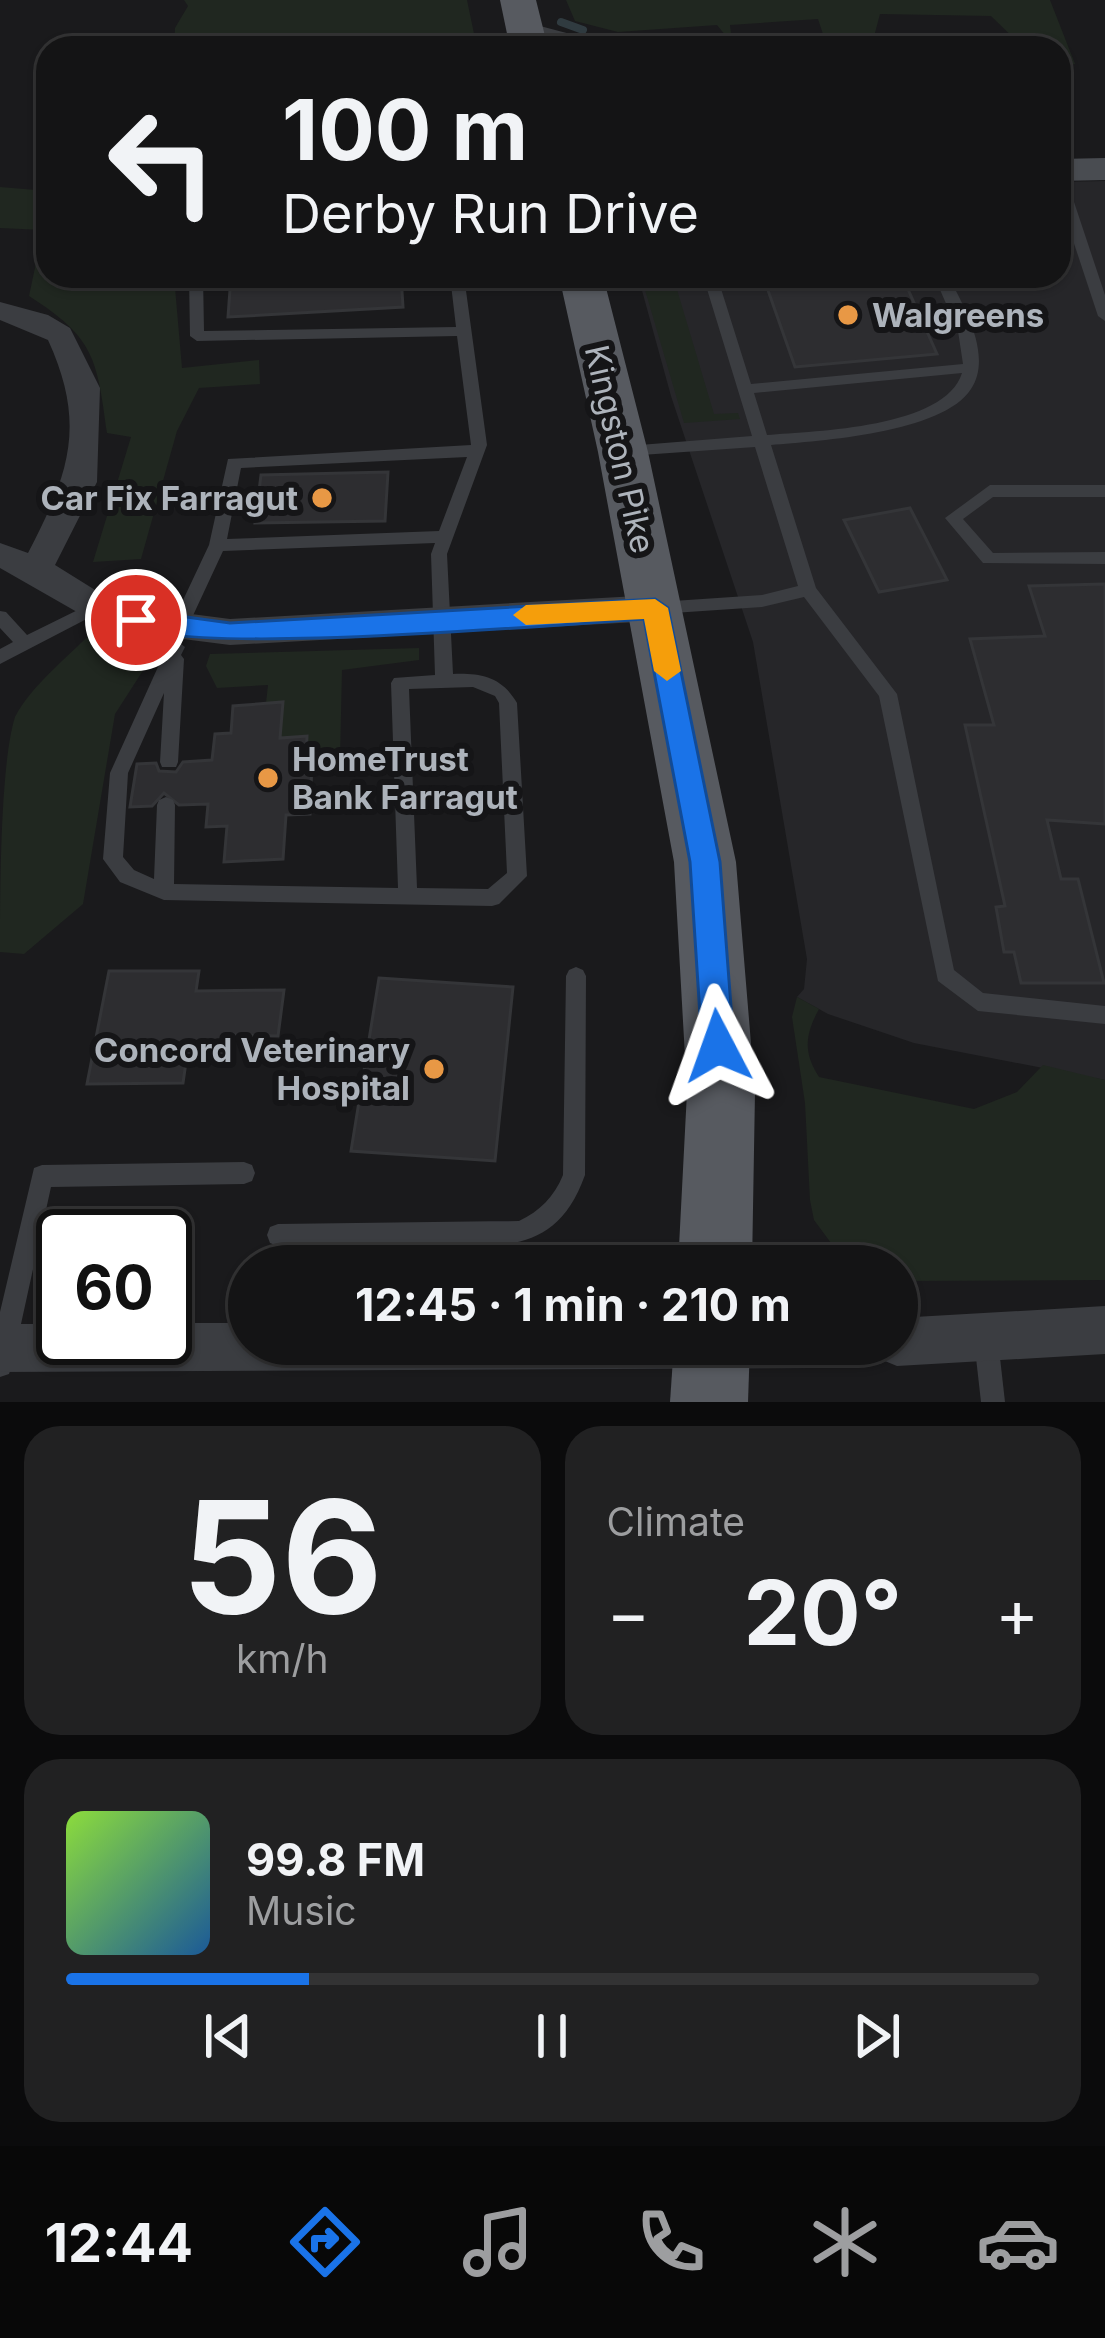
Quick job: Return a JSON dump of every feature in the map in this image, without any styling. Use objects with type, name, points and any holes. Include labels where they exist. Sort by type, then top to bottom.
[{"type":"main road","name":"Kingston Pike","points":[[584,288],[623,452],[705,862],[722,1092],[716,1245]]},
{"type":"street","points":[[1071,173],[1105,169]]},
{"type":"street","points":[[0,311],[38,321],[60,335],[85,388],[81,482],[36,569]]},
{"type":"street","points":[[0,555],[36,569],[96,607],[176,637],[655,608]]},
{"type":"street","points":[[918,1342],[1105,1330]]},
{"type":"street","points":[[1,1353],[228,1349]]},
{"type":"lane","points":[[524,25],[564,36]]},
{"type":"lane","points":[[1071,211],[1105,316]]},
{"type":"lane","points":[[196,288],[196,337],[463,331]]},
{"type":"lane","points":[[444,681],[439,554],[477,451],[477,406],[458,288]]},
{"type":"lane","points":[[714,288],[808,590],[888,694],[945,975],[978,1002],[1105,1015]]},
{"type":"lane","points":[[623,452],[758,437],[841,436],[918,420],[947,405],[968,369],[957,305],[948,288]]},
{"type":"lane","points":[[747,389],[847,380],[892,387],[968,369]]},
{"type":"lane","points":[[408,898],[400,683],[496,686],[508,703],[517,876],[492,898],[408,898],[164,892],[127,876],[112,859],[119,773],[217,545],[234,463],[477,451]]},
{"type":"lane","points":[[1105,491],[990,491],[953,518],[989,559],[1105,558]]},
{"type":"lane","points":[[217,545],[445,537]]},
{"type":"lane","points":[[655,608],[762,601],[808,590]]},
{"type":"lane","points":[[0,657],[96,607]]},
{"type":"lane","points":[[0,616],[25,644]]},
{"type":"lane","points":[[170,762],[176,637]]},
{"type":"lane","points":[[164,892],[166,805]]},
{"type":"lane","points":[[278,1234],[519,1232],[537,1226],[568,1196],[574,1175],[577,976]]},
{"type":"lane","points":[[1,1353],[42,1176],[244,1173]]},
{"type":"lane","points":[[404,1245],[405,1234]]},
{"type":"lane","points":[[986,1340],[993,1402]]},
{"type":"shaded area","points":[[184,0],[467,0],[474,36],[175,36],[188,6]]},
{"type":"shaded area","points":[[566,0],[1050,0],[1064,36],[1012,36],[991,16],[880,14],[874,36],[824,36],[818,19],[730,25],[731,34],[726,36],[717,25],[618,32],[575,21]]},
{"type":"shaded area","points":[[1105,181],[1105,1080],[914,1043],[828,1014],[797,997],[804,989],[807,959],[753,642],[671,396],[641,288],[1071,288],[1071,182]]},
{"type":"shaded area","points":[[0,187],[36,190],[36,230],[0,228]]},
{"type":"shaded area","points":[[36,263],[36,288],[175,288],[182,368],[259,360],[260,384],[199,388],[177,431],[141,559],[93,562],[131,437],[107,433],[89,352],[68,325],[29,296]]},
{"type":"shaded area","points":[[645,288],[677,288],[714,414],[738,413],[740,419],[684,423]]},
{"type":"shaded area","points":[[91,633],[144,645],[151,658],[115,714],[83,904],[24,954],[0,952],[4,797],[15,717],[40,683]]},
{"type":"shaded area","points":[[419,648],[419,660],[342,670],[340,759],[306,761],[306,737],[280,738],[283,703],[266,703],[268,685],[217,688],[206,666],[210,654]]},
{"type":"shaded area","points":[[797,997],[819,1009],[808,1043],[819,1077],[974,1109],[1017,1092],[1043,1065],[1105,1080],[1105,1280],[918,1281],[918,1245],[832,1245],[814,1220],[810,1200],[805,1103],[792,1017]]},
{"type":"building","points":[[230,288],[402,288],[403,307],[228,317]]},
{"type":"building","name":"Walgreens","points":[[767,288],[907,288],[937,354],[795,367]]},
{"type":"building","name":"Car Fix Farragut","points":[[388,472],[385,521],[255,523],[261,475]]},
{"type":"building","points":[[910,508],[947,580],[879,592],[844,520]]},
{"type":"building","points":[[1105,584],[1105,824],[1047,820],[1061,879],[1078,879],[1104,983],[1021,983],[1014,952],[1004,952],[996,907],[1005,906],[965,725],[994,725],[970,639],[1045,636],[1029,586]]},
{"type":"building","name":"HomeTrust Bank Farragut","points":[[283,702],[280,738],[307,736],[306,761],[312,761],[310,814],[286,815],[283,859],[224,862],[227,826],[206,827],[208,804],[179,805],[164,793],[152,806],[130,807],[137,764],[156,763],[159,771],[176,772],[183,762],[212,760],[215,734],[231,733],[233,706]]},
{"type":"building","points":[[109,971],[199,971],[196,991],[284,990],[278,1036],[235,1035],[231,1062],[186,1062],[183,1083],[87,1084]]},
{"type":"building","name":"Concord Veterinary Hospital","points":[[379,978],[513,987],[495,1161],[351,1151]]},
{"type":"waterway","points":[[561,22],[583,30]]},
{"type":"slow traffic","points":[[526,615],[655,608],[667,671]]},
{"type":"place","name":"Walgreens","points":[[848,315]]},
{"type":"place","name":"Car Fix Farragut","points":[[322,498]]},
{"type":"place","name":"HomeTrust Bank Farragut","points":[[268,778]]},
{"type":"place","name":"Concord Veterinary Hospital","points":[[434,1069]]},
{"type":"route","points":[[136,620],[230,632],[655,608],[705,862],[718,1046]]}]
